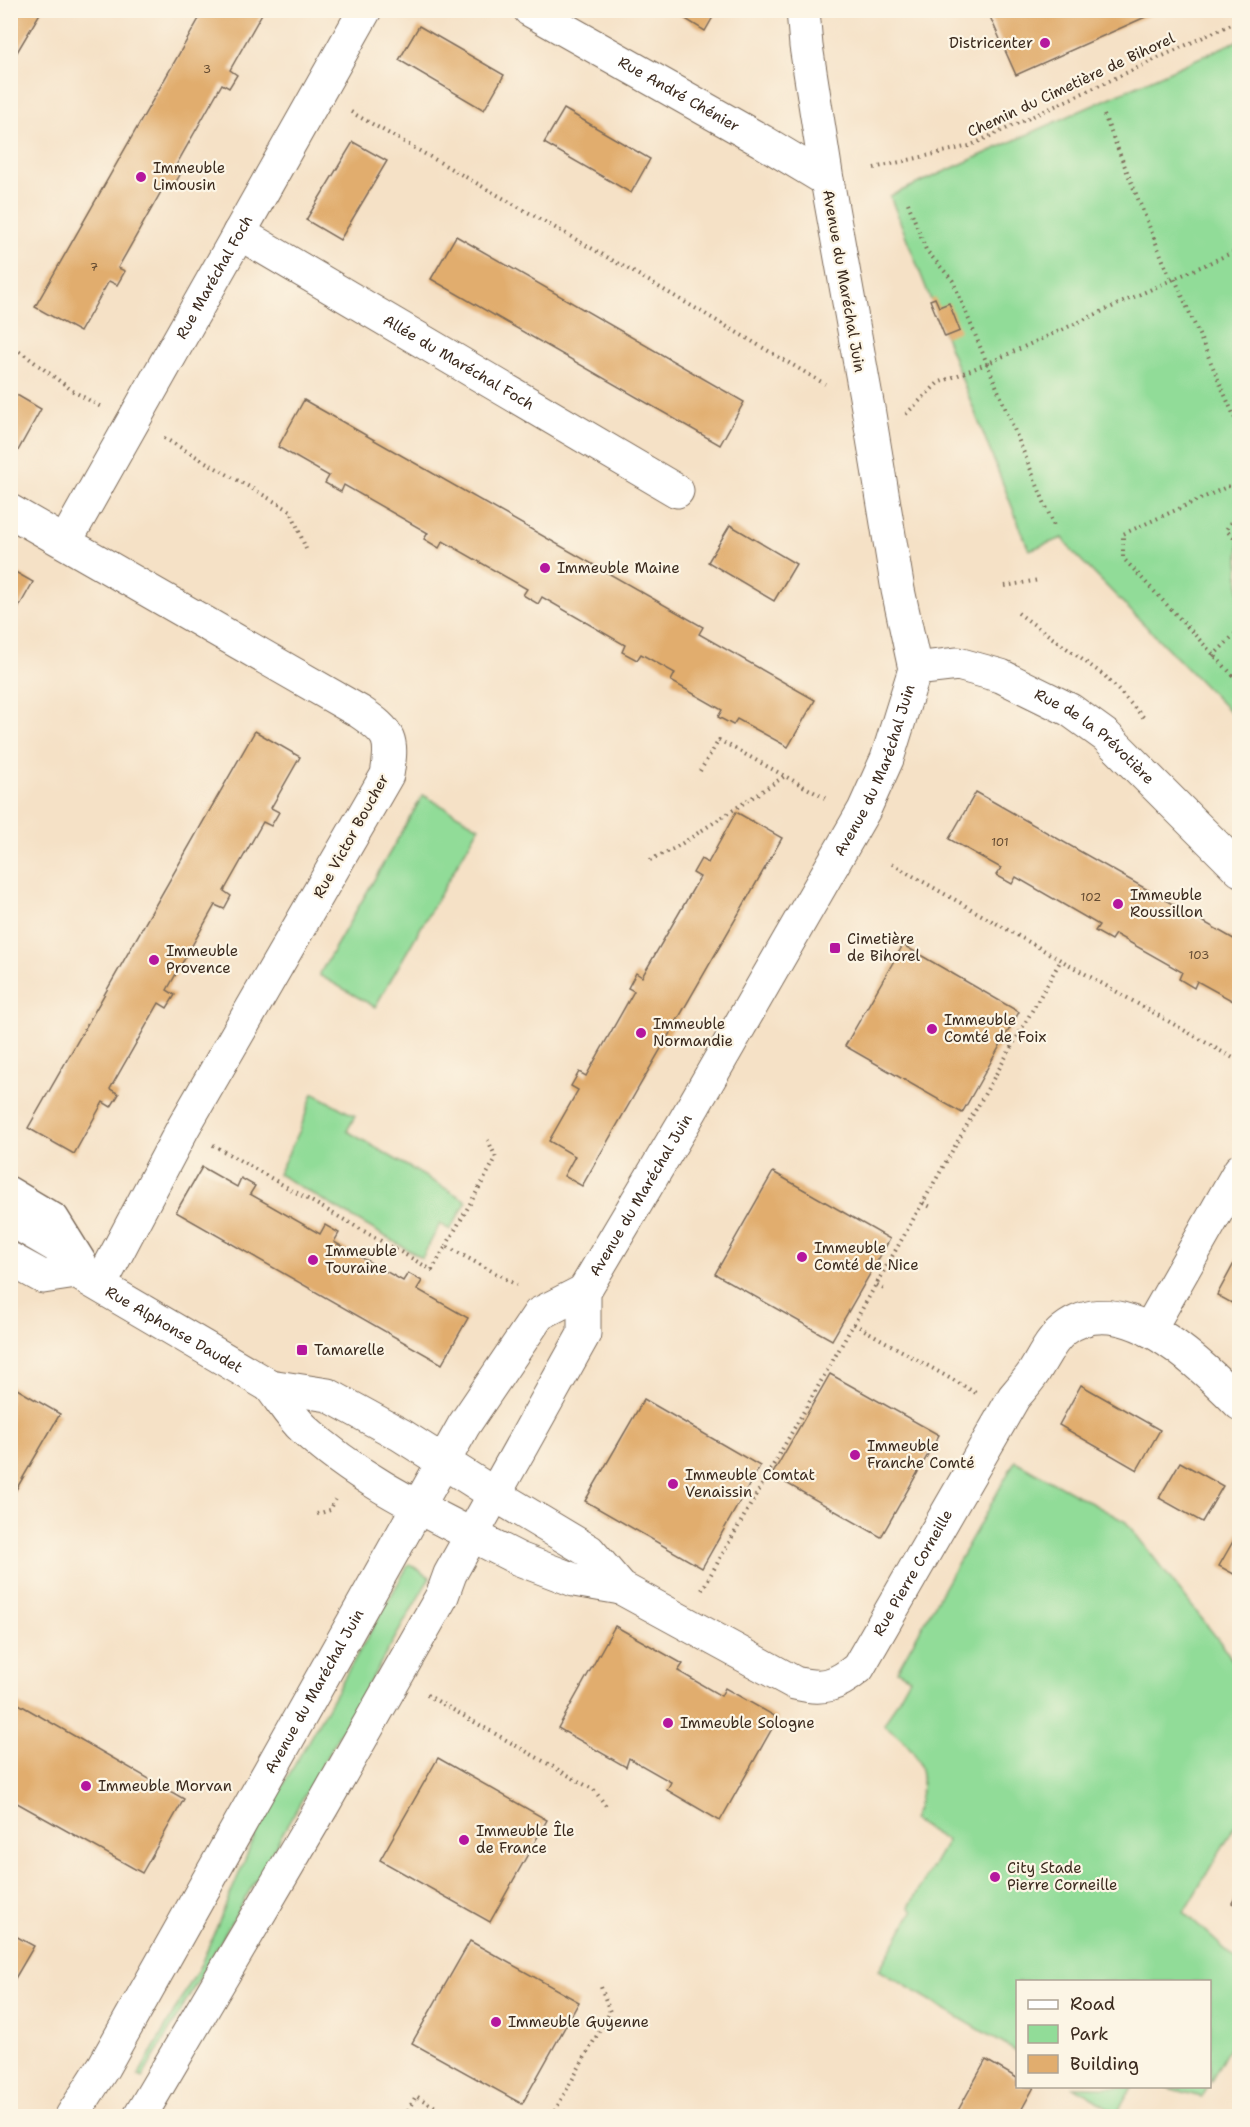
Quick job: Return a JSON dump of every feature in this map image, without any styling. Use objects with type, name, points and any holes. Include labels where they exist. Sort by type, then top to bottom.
[{"type":"street","name":"Rue Maréchal Foch","points":[[65,542],[365,10]]},
{"type":"street","name":"Rue André Chénier","points":[[530,10],[827,180]]},
{"type":"street","name":"Avenue du Maréchal Juin","points":[[140,2116],[334,1786],[442,1596],[450,1574],[584,1334],[584,1291],[864,810],[887,759],[915,669],[898,590],[827,180],[806,46],[803,10]]},
{"type":"street","name":"Allée du Maréchal Foch","points":[[239,233],[677,491]]},
{"type":"street","name":"Rue Victor Boucher","points":[[10,511],[360,712],[377,724],[390,739],[387,775],[183,1128],[88,1278]]},
{"type":"street","name":"Rue de la Prévotière","points":[[915,669],[958,664],[1001,676],[1070,710],[1113,744],[1239,870]]},
{"type":"street","points":[[1149,1330],[1239,1170]]},
{"type":"street","name":"Rue Alphonse Daudet","points":[[10,1219],[58,1247],[88,1278],[270,1386],[303,1429],[373,1482],[472,1535]]},
{"type":"street","points":[[10,1259],[43,1277],[88,1278]]},
{"type":"street","name":"Avenue du Maréchal Juin","points":[[72,2116],[110,2056],[464,1425],[539,1314],[584,1291]]},
{"type":"street","name":"Rue Pierre Corneille","points":[[472,1535],[519,1559],[574,1580],[621,1588],[795,1683],[813,1688],[842,1681],[858,1668],[1014,1397],[1061,1332],[1075,1322],[1095,1317],[1117,1317],[1149,1330],[1190,1357],[1239,1404]]},
{"type":"street","name":"Rue Alphonse Daudet","points":[[270,1386],[328,1395],[401,1435],[494,1494]]},
{"type":"street","name":"Rue Pierre Corneille","points":[[494,1494],[589,1551],[621,1588]]},
{"type":"lane","points":[[10,1188],[57,1216],[88,1278]]},
{"type":"path","name":"Chemin du Cimetière de Bihorel","points":[[874,168],[969,146],[1239,20]]},
{"type":"path","points":[[317,94],[625,267],[778,358]]},
{"type":"path","points":[[1104,115],[1239,430]]},
{"type":"path","points":[[908,202],[926,250],[953,281],[1054,526]]},
{"type":"path","points":[[906,414],[938,383],[986,364],[1239,249]]},
{"type":"path","points":[[1239,481],[1123,534],[1123,558],[1239,682]]},
{"type":"path","points":[[1239,507],[1227,530],[1239,544]]},
{"type":"path","points":[[1005,586],[1039,580]]},
{"type":"path","points":[[1213,656],[1239,629]]},
{"type":"path","points":[[700,771],[718,740],[825,798]]},
{"type":"path","points":[[650,860],[675,848],[785,776]]},
{"type":"path","points":[[892,864],[1239,1062]]},
{"type":"path","points":[[684,1623],[1061,960]]},
{"type":"path","points":[[183,1128],[432,1270],[496,1158],[488,1140]]},
{"type":"path","points":[[923,1203],[933,1208]]},
{"type":"path","points":[[446,1246],[521,1288]]},
{"type":"path","points":[[877,1285],[886,1290]]},
{"type":"path","points":[[854,1324],[1006,1411]]},
{"type":"path","points":[[317,1514],[330,1510],[340,1492]]},
{"type":"path","points":[[423,1693],[594,1790],[607,1807]]},
{"type":"path","points":[[552,2116],[610,2012],[601,1987]]},
{"type":"path","points":[[408,2110],[416,2096],[451,2116]]},
{"type":"green space","points":[[1239,40],[1239,721],[1072,551],[1063,538],[1029,550],[890,196]]},
{"type":"green space","points":[[423,795],[479,827],[375,1007],[319,975]]},
{"type":"green space","points":[[313,1093],[355,1116],[347,1131],[467,1201],[450,1230],[440,1224],[422,1258],[278,1174],[300,1130]]},
{"type":"green space","points":[[1015,1461],[1126,1522],[1224,1647],[1239,1671],[1239,1819],[1184,1912],[1239,1962],[1239,2030],[1211,2081],[1211,1980],[1016,1980],[1016,2051],[879,1970],[913,1911],[909,1907],[947,1841],[912,1820],[922,1790],[920,1766],[908,1745],[884,1725],[910,1678],[897,1671]]},
{"type":"green space","points":[[409,1564],[430,1577],[142,2078],[138,2076],[201,1964],[257,1831]]},
{"type":"green space","points":[[1076,2088],[1131,2088],[1117,2113]]},
{"type":"green space","points":[[1170,2088],[1206,2088],[1201,2097]]},
{"type":"building","points":[[10,10],[42,10],[10,64]]},
{"type":"building","name":"Immeuble Limousin","points":[[204,10],[264,10],[230,70],[237,75],[229,88],[222,84],[174,169],[181,173],[173,187],[166,183],[118,268],[125,271],[117,285],[109,281],[80,332],[35,307]]},
{"type":"building","points":[[671,10],[717,10],[705,31]]},
{"type":"building","name":"Districenter","points":[[987,10],[1161,10],[1016,75]]},
{"type":"building","points":[[419,26],[504,75],[484,110],[399,60]]},
{"type":"building","points":[[564,109],[650,159],[631,193],[544,143]]},
{"type":"building","points":[[353,142],[387,161],[340,240],[306,220]]},
{"type":"building","points":[[456,236],[744,402],[720,445],[431,279]]},
{"type":"building","points":[[935,298],[939,307],[949,303],[960,331],[945,337],[930,300]]},
{"type":"building","points":[[10,391],[41,409],[15,456],[10,454]]},
{"type":"building","name":"Immeuble Maine","points":[[304,400],[703,627],[699,634],[815,700],[788,747],[737,719],[733,725],[718,717],[722,710],[671,681],[675,673],[641,654],[637,660],[622,652],[625,645],[542,597],[538,604],[523,595],[527,589],[443,541],[439,548],[424,539],[428,533],[344,485],[341,492],[325,483],[329,476],[278,447]]},
{"type":"building","points":[[730,525],[796,564],[774,601],[708,562]]},
{"type":"building","points":[[10,569],[33,582],[10,623]]},
{"type":"building","name":"Immeuble Provence","points":[[255,731],[300,757],[271,808],[279,812],[271,826],[263,822],[224,891],[231,896],[224,909],[215,905],[167,990],[175,995],[167,1008],[159,1003],[110,1089],[119,1094],[111,1107],[103,1102],[74,1154],[28,1128]]},
{"type":"building","name":"Immeuble Roussillon","points":[[976,792],[1239,942],[1239,990],[1233,1001],[1197,981],[1194,988],[1179,979],[1182,972],[1115,934],[1111,940],[1095,931],[1099,925],[1016,877],[1012,884],[996,875],[1001,868],[949,839]]},
{"type":"building","name":"Immeuble Normandie","points":[[736,812],[782,838],[582,1186],[564,1176],[575,1156],[549,1141],[578,1090],[571,1086],[579,1072],[586,1076],[634,991],[628,988],[636,973],[642,977],[700,877],[693,873],[701,859],[708,863]]},
{"type":"building","name":"Immeuble Comté de Foix","points":[[903,945],[1019,1012],[962,1113],[845,1046]]},
{"type":"building","name":"Immeuble Touraine","points":[[202,1167],[237,1187],[241,1178],[255,1186],[250,1194],[320,1234],[325,1225],[339,1233],[334,1242],[403,1281],[408,1273],[422,1281],[417,1289],[468,1318],[442,1364],[176,1212]]},
{"type":"building","name":"Immeuble Comté de Nice","points":[[773,1172],[890,1239],[832,1340],[715,1274]]},
{"type":"building","points":[[1239,1257],[1239,1307],[1217,1295]]},
{"type":"building","name":"Immeuble Franche Comté","points":[[830,1374],[939,1435],[881,1537],[772,1475]]},
{"type":"building","points":[[10,1385],[60,1414],[10,1500]]},
{"type":"building","points":[[1081,1385],[1160,1430],[1137,1470],[1059,1425]]},
{"type":"building","name":"Immeuble Comtat Venaissin","points":[[644,1399],[760,1466],[702,1568],[585,1501]]},
{"type":"building","points":[[1180,1462],[1223,1486],[1202,1522],[1159,1498]]},
{"type":"building","points":[[1239,1531],[1239,1577],[1219,1566]]},
{"type":"building","name":"Immeuble Sologne","points":[[615,1626],[683,1664],[678,1671],[721,1696],[725,1688],[778,1718],[720,1821],[667,1790],[671,1782],[629,1758],[626,1767],[558,1728]]},
{"type":"building","name":"Immeuble Morvan","points":[[10,1699],[184,1799],[142,1873],[10,1799]]},
{"type":"building","name":"Immeuble Île de France","points":[[438,1758],[547,1820],[490,1922],[380,1860]]},
{"type":"building","points":[[1239,1890],[1239,1907],[1232,1903]]},
{"type":"building","points":[[10,1933],[34,1946],[10,1987]]},
{"type":"building","name":"Immeuble Guyenne","points":[[470,1941],[579,2002],[522,2104],[412,2043]]},
{"type":"building","points":[[986,2060],[1016,2077],[1016,2088],[1033,2088],[1018,2116],[955,2116]]},
{"type":"place","name":"Districenter","points":[[1045,43]]},
{"type":"place","name":"Immeuble Limousin","points":[[141,177]]},
{"type":"place","name":"Immeuble Maine","points":[[545,568]]},
{"type":"place","name":"Immeuble Roussillon","points":[[1118,904]]},
{"type":"place","name":"Cimetière de Bihorel","points":[[835,948]]},
{"type":"place","name":"Immeuble Provence","points":[[154,960]]},
{"type":"place","name":"Immeuble Comté de Foix","points":[[932,1029]]},
{"type":"place","name":"Immeuble Normandie","points":[[641,1033]]},
{"type":"place","name":"Immeuble Comté de Nice","points":[[802,1257]]},
{"type":"place","name":"Immeuble Touraine","points":[[313,1260]]},
{"type":"place","name":"Tamarelle","points":[[302,1350]]},
{"type":"place","name":"Immeuble Franche Comté","points":[[855,1455]]},
{"type":"place","name":"Immeuble Comtat Venaissin","points":[[673,1484]]},
{"type":"place","name":"Immeuble Sologne","points":[[668,1723]]},
{"type":"place","name":"Immeuble Morvan","points":[[86,1786]]},
{"type":"place","name":"Immeuble Île de France","points":[[464,1840]]},
{"type":"place","name":"City Stade Pierre Corneille","points":[[995,1877]]},
{"type":"place","name":"Immeuble Guyenne","points":[[496,2022]]}]
